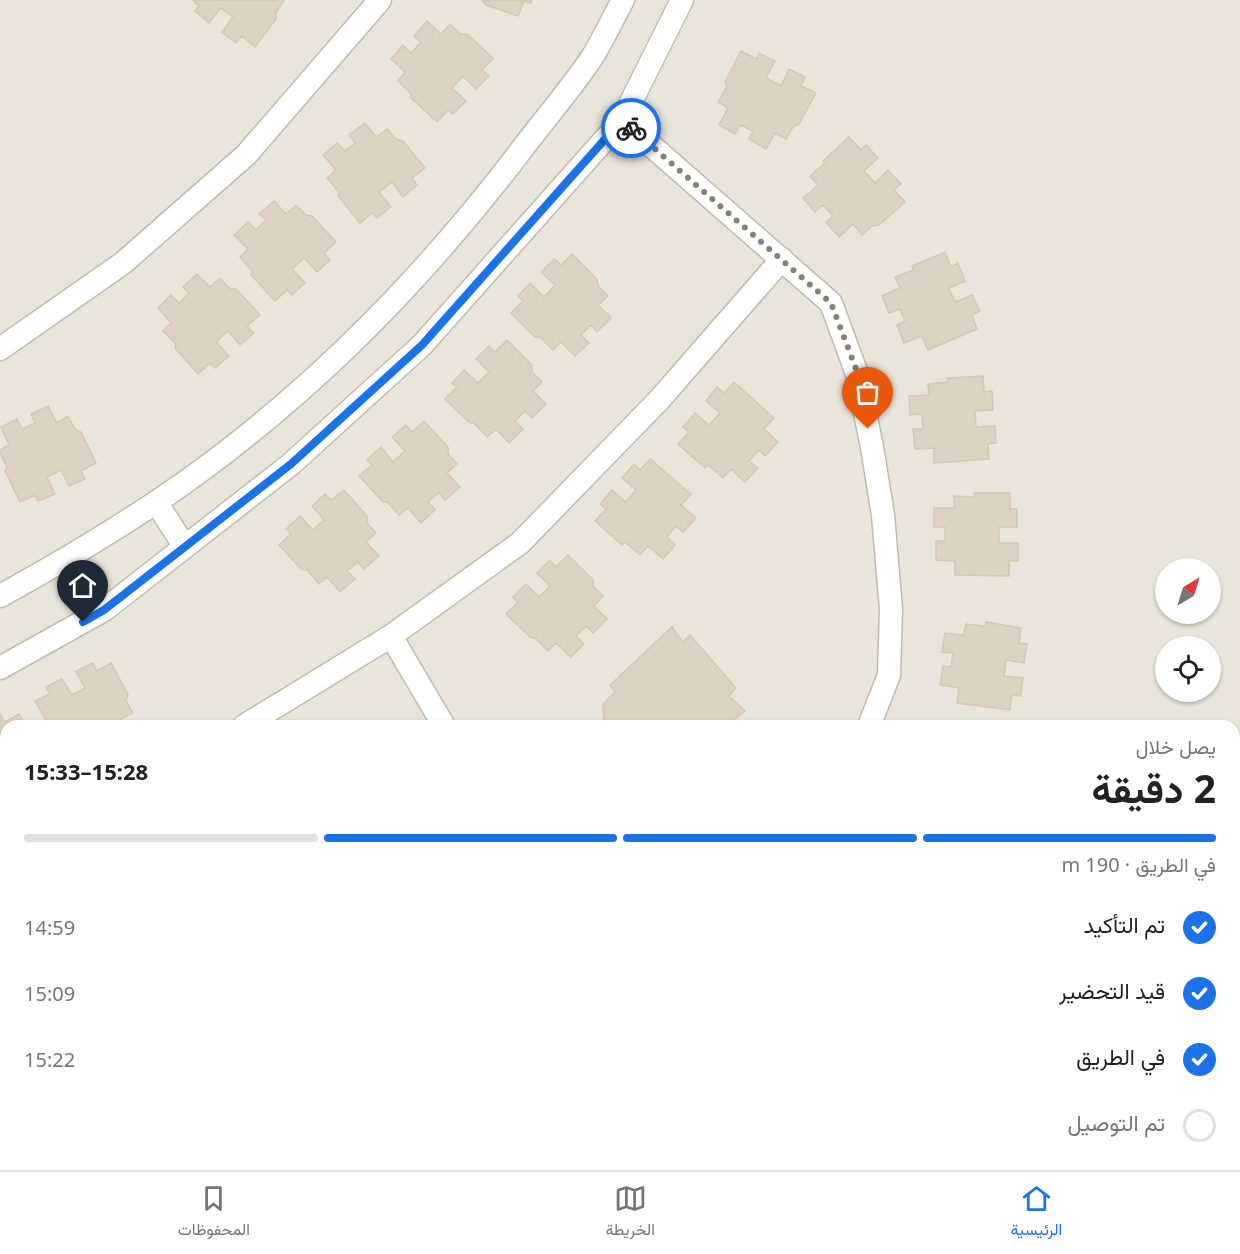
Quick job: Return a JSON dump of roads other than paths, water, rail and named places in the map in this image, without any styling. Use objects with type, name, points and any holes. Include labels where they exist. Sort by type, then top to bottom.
[{"type":"street","points":[[0,349],[123,263],[246,155],[380,0]]},
{"type":"street","points":[[0,596],[66,559],[156,502],[231,447],[360,336],[473,213],[593,55],[623,0]]},
{"type":"street","points":[[0,668],[104,610],[291,464],[422,345],[622,120],[682,0]]},
{"type":"street","points":[[622,120],[831,303],[858,374],[882,515],[891,609],[889,675],[871,720]]},
{"type":"street","points":[[254,720],[391,636],[520,543],[659,400],[782,259]]},
{"type":"street","points":[[156,502],[185,547]]},
{"type":"street","points":[[391,636],[440,720]]}]
